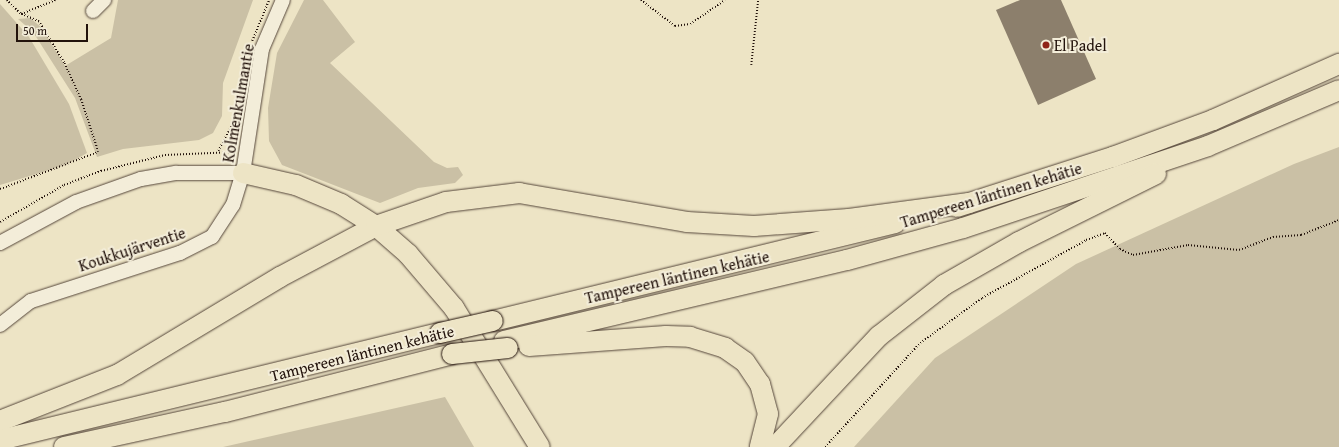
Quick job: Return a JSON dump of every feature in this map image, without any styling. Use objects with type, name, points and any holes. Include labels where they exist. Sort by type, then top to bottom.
[{"type":"highway","name":"Tampereen läntinen kehätie","points":[[0,440],[440,333],[839,239],[969,203],[1074,171],[1206,122],[1339,64]]},
{"type":"highway","name":"Tampereen läntinen kehätie","points":[[64,447],[225,412],[452,354],[506,344],[847,260],[963,228],[1208,146],[1339,90]]},
{"type":"highway","points":[[776,447],[879,336],[944,285],[1019,242],[1208,146]]},
{"type":"highway","points":[[243,173],[319,194],[376,226],[413,259],[454,308],[540,447]]},
{"type":"highway","points":[[0,421],[117,376],[280,277],[376,226],[446,202],[499,193],[555,196],[687,222],[754,226],[849,219],[969,203]]},
{"type":"highway","points":[[506,344],[666,336],[709,341],[735,353],[760,384],[768,414],[760,447]]},
{"type":"street","points":[[93,11],[104,0]]},
{"type":"street","name":"Kolmenkulmantie","points":[[0,243],[76,202],[141,179],[182,172],[243,173],[262,49],[283,0]]},
{"type":"street","name":"Koukkujärventie","points":[[0,325],[31,301],[203,243],[225,220],[243,173]]},
{"type":"path","points":[[0,189],[98,152],[81,100],[61,57],[39,22],[22,14],[7,0]]},
{"type":"path","points":[[22,14],[55,0]]},
{"type":"path","points":[[250,48],[268,0]]},
{"type":"path","points":[[640,0],[675,26],[690,24],[725,0]]},
{"type":"path","points":[[751,65],[758,0]]},
{"type":"path","points":[[218,151],[232,125],[248,55]]},
{"type":"path","points":[[825,447],[920,343],[982,298],[1086,240],[1105,233],[1120,249],[1133,255],[1188,245],[1239,250],[1273,237],[1302,235],[1339,220]]},
{"type":"shaded area","points":[[118,0],[253,0],[223,83],[222,116],[213,133],[199,140],[123,149],[97,157],[75,98],[33,32],[18,19],[30,18],[41,27],[65,66],[111,38]]},
{"type":"shaded area","points":[[304,0],[323,0],[355,42],[330,63],[434,162],[447,168],[458,167],[463,175],[455,183],[418,188],[380,203],[282,165],[269,141],[268,108],[277,53]]},
{"type":"shaded area","points":[[0,4],[29,37],[69,104],[87,153],[66,165],[0,185]]},
{"type":"shaded area","points":[[1339,147],[1339,447],[854,447],[935,358],[1076,264],[1294,164]]},
{"type":"shaded area","points":[[445,397],[474,447],[223,447]]},
{"type":"building","name":"El Padel","points":[[1020,0],[1061,0],[1096,79],[1038,105],[996,10]]},
{"type":"place","name":"El Padel","points":[[1046,45]]}]
